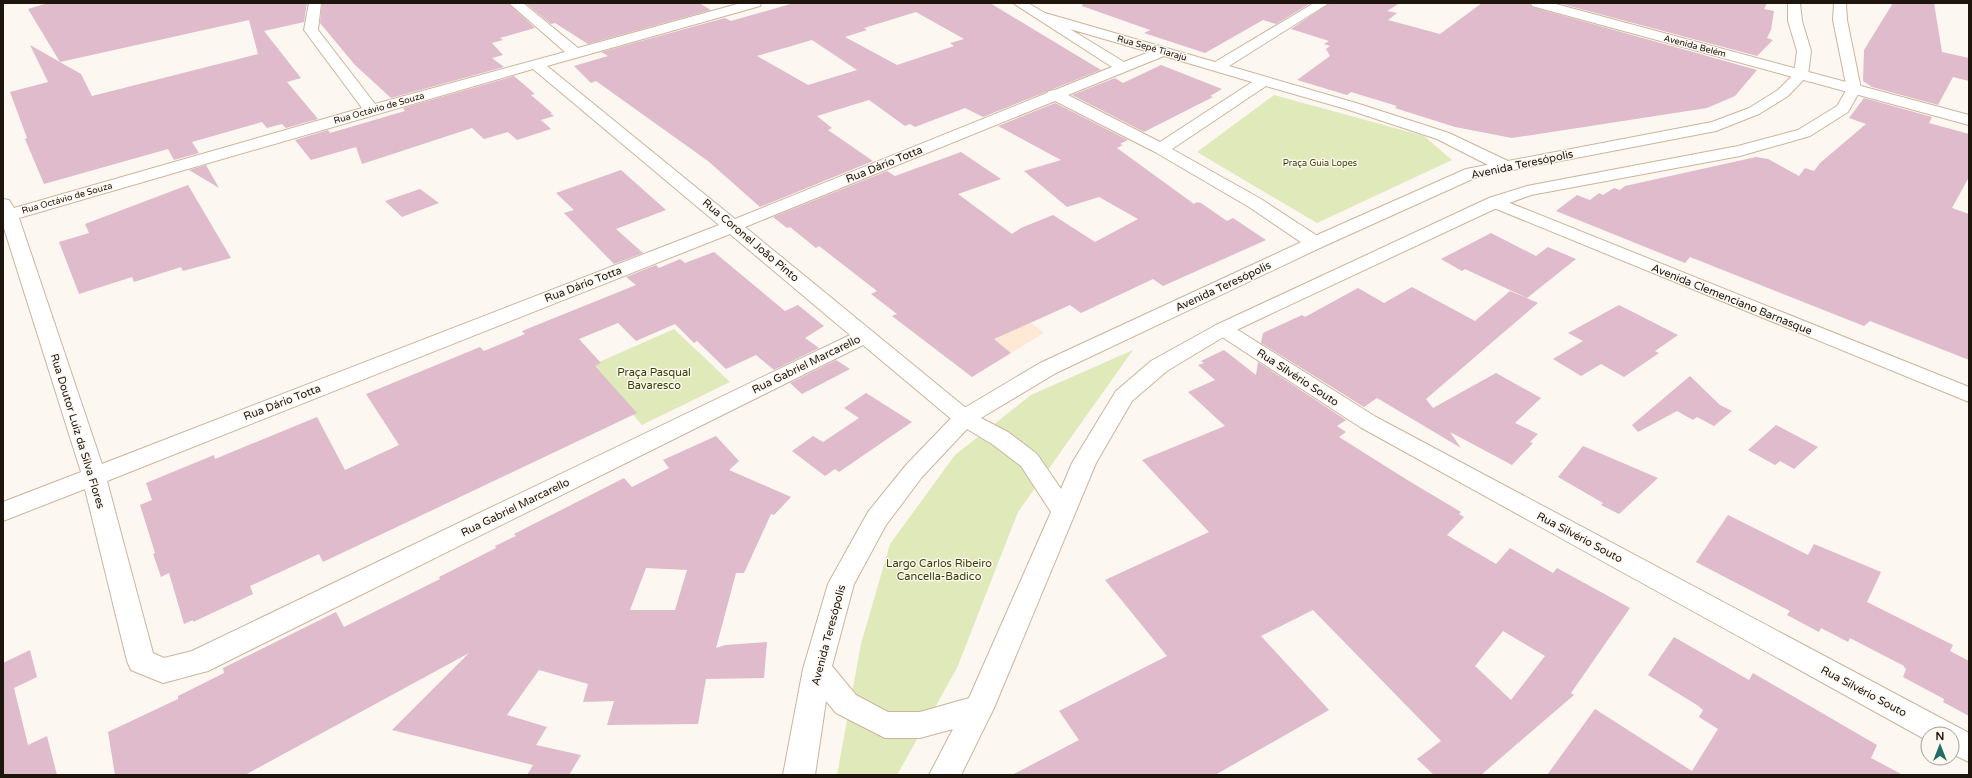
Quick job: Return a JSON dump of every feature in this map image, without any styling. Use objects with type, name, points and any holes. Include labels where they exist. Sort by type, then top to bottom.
[{"type":"street","points":[[315,3],[310,30],[371,110]]},
{"type":"street","points":[[515,3],[575,53]]},
{"type":"street","name":"Rua Octávio de Souza","points":[[5,212],[755,3]]},
{"type":"street","name":"Rua Sepé Tiarajú","points":[[1019,3],[1122,67]]},
{"type":"street","points":[[1217,67],[1323,3]]},
{"type":"street","name":"Avenida Belém","points":[[1537,3],[1969,120]]},
{"type":"street","points":[[1794,3],[1795,21],[1804,51],[1801,75]]},
{"type":"street","points":[[945,775],[979,708],[1084,463],[1124,396],[1159,366],[1223,329],[1495,202],[1527,191],[1740,151],[1804,133],[1843,109],[1854,89],[1840,20],[1840,3]]},
{"type":"street","name":"Rua Sepé Tiarajú","points":[[1040,16],[1264,81]]},
{"type":"street","name":"Rua Dário Totta","points":[[3,512],[734,226],[1054,94],[1162,52]]},
{"type":"street","name":"Rua Coronel João Pinto","points":[[536,64],[734,226],[964,418],[1000,438],[1029,460],[1063,511]]},
{"type":"street","name":"Avenida Teresópolis","points":[[799,775],[817,669],[841,584],[877,519],[914,471],[964,418],[1048,368],[1315,243],[1472,173],[1716,126],[1754,111],[1783,93],[1801,75]]},
{"type":"street","points":[[1161,149],[1264,81],[1351,106],[1443,136],[1504,166]]},
{"type":"street","points":[[1054,94],[1161,149],[1255,203],[1315,243]]},
{"type":"street","name":"Avenida Clemenciano Barnasque","points":[[1495,202],[1969,394]]},
{"type":"street","name":"Rua Doutor Luiz da Silva Flores","points":[[5,212],[94,476],[141,661],[163,671]]},
{"type":"street","name":"Rua Silvério Souto","points":[[1223,329],[1368,422],[1928,726]]},
{"type":"street","name":"Rua Gabriel Marcarello","points":[[163,671],[198,662],[865,336]]},
{"type":"street","points":[[817,669],[846,704],[885,725],[920,725],[979,708]]},
{"type":"street","points":[[1960,743],[1969,748]]},
{"type":"shaded area","points":[[952,260],[1044,333],[1011,353],[922,279]]},
{"type":"green space","name":"Praça Guia Lopes","points":[[1274,95],[1424,136],[1452,160],[1317,223],[1197,152]]},
{"type":"green space","name":"Praça Pasqual Bavaresco","points":[[674,329],[730,382],[642,425],[590,366]]},
{"type":"green space","name":"Largo Carlos Ribeiro Cancella-Badico","points":[[1133,350],[1018,512],[957,668],[897,775],[837,775],[861,644],[890,544],[955,455],[1031,395]]},
{"type":"building","points":[[48,3],[307,3],[304,22],[264,31],[301,78],[287,82],[318,119],[286,128],[282,124],[267,128],[262,122],[192,142],[199,153],[174,160],[168,149],[44,184],[25,139],[27,138],[10,92],[48,82],[30,45],[81,74],[92,96],[258,54],[249,20],[60,62],[28,9]]},
{"type":"building","points":[[322,3],[508,3],[535,28],[500,38],[503,40],[492,43],[503,55],[492,58],[504,67],[391,98],[355,65],[320,23]]},
{"type":"building","points":[[525,3],[699,3],[711,10],[588,44],[555,23],[551,24]]},
{"type":"building","points":[[794,3],[990,3],[1101,70],[983,117],[965,108],[915,127],[910,124],[905,126],[869,100],[817,116],[832,128],[828,130],[873,161],[760,207],[708,161],[596,81],[591,83],[574,66],[608,56],[601,52],[725,18],[731,21]],"holes":[[[916,12],[964,39],[950,43],[954,46],[897,65],[845,37],[867,30],[864,28]],[[812,40],[857,70],[808,85],[757,56]]]},
{"type":"building","points":[[1083,3],[1311,3],[1276,24],[1263,20],[1205,53],[1144,33],[1150,30],[1082,6]]},
{"type":"building","points":[[1330,3],[1400,3],[1387,11],[1397,13],[1388,20],[1440,34],[1482,3],[1530,3],[1532,7],[1757,70],[1735,96],[1707,108],[1512,138],[1455,127],[1395,108],[1397,106],[1351,92],[1347,95],[1297,80],[1330,56],[1326,49],[1330,46],[1324,44],[1329,41],[1291,29]]},
{"type":"building","points":[[1558,3],[1767,3],[1764,9],[1774,11],[1771,30],[1767,38],[1773,40],[1757,56]]},
{"type":"building","points":[[1893,3],[1934,3],[1942,52],[1969,58],[1969,81],[1953,77],[1938,105],[1872,87],[1863,81],[1864,50]]},
{"type":"building","points":[[1161,65],[1222,89],[1210,96],[1213,97],[1144,132],[1072,95],[1115,78],[1123,83]]},
{"type":"building","points":[[514,76],[535,94],[531,95],[552,113],[550,113],[554,116],[541,120],[551,129],[517,140],[508,132],[484,139],[472,128],[362,164],[356,147],[311,160],[295,140],[328,130],[330,133],[405,111],[403,108]]},
{"type":"building","points":[[1864,98],[1932,117],[1929,123],[1969,134],[1969,177],[1952,208],[1969,214],[1969,360],[1870,321],[1864,326],[1690,257],[1685,263],[1556,211],[1577,195],[1590,200],[1599,193],[1603,195],[1614,188],[1620,190],[1625,186],[1756,157],[1768,159],[1799,176],[1805,168],[1814,171],[1820,163],[1866,124],[1849,118]]},
{"type":"building","points":[[1055,103],[1128,140],[1120,144],[1123,145],[1117,148],[1194,204],[1197,202],[1201,203],[1227,221],[1233,218],[1266,240],[1163,286],[1153,279],[1081,313],[1070,305],[994,339],[1011,353],[972,377],[892,316],[897,314],[871,294],[877,291],[819,246],[816,248],[790,227],[787,228],[773,217],[887,171],[895,176],[961,152],[1001,179],[958,194],[1012,234],[1021,228],[1053,215],[1095,242],[1138,219],[1099,197],[1067,207],[1024,171],[1061,160],[998,126]]},
{"type":"building","points":[[206,165],[219,188],[189,170]]},
{"type":"building","points":[[621,170],[666,210],[616,229],[643,253],[614,264],[564,213],[574,210],[556,193]]},
{"type":"building","points":[[188,185],[231,258],[183,271],[181,267],[134,282],[132,277],[79,294],[59,242],[89,233],[85,224]]},
{"type":"building","points":[[420,189],[439,203],[402,217],[385,201]]},
{"type":"building","points":[[1491,233],[1536,256],[1548,247],[1576,259],[1527,298],[1465,269],[1462,271],[1441,259]]},
{"type":"building","points":[[714,252],[785,311],[798,305],[824,326],[805,338],[819,348],[774,370],[756,355],[726,369],[697,341],[694,343],[675,324],[636,341],[618,323],[579,339],[601,363],[595,366],[637,413],[323,562],[319,554],[250,586],[253,594],[193,622],[193,620],[184,624],[169,573],[161,577],[153,554],[155,553],[140,505],[152,500],[146,483],[214,455],[215,459],[317,417],[345,470],[399,445],[366,394],[480,347],[484,351],[525,334],[522,331],[636,285],[626,277],[656,265],[659,268],[680,259],[685,263]]},
{"type":"building","points":[[1412,287],[1475,321],[1510,291],[1538,303],[1426,399],[1433,408],[1496,373],[1541,398],[1515,423],[1538,434],[1530,442],[1533,443],[1512,465],[1450,432],[1461,448],[1377,398],[1364,407],[1261,343],[1263,333],[1302,315],[1305,317],[1358,288],[1384,303]]},
{"type":"building","points":[[1619,305],[1678,335],[1655,351],[1659,353],[1624,377],[1601,364],[1581,376],[1553,359],[1583,341],[1568,333]]},
{"type":"building","points":[[1224,350],[1256,375],[1258,362],[1346,420],[1337,426],[1346,432],[1339,437],[1461,512],[1459,514],[1464,517],[1447,535],[1496,564],[1510,548],[1553,573],[1557,568],[1630,608],[1571,693],[1574,695],[1481,775],[1434,775],[1417,759],[1441,741],[1313,610],[1261,636],[1329,710],[1215,775],[1012,775],[1079,740],[1059,711],[1167,656],[1105,580],[1209,532],[1142,460],[1225,426],[1188,392],[1215,380],[1198,365],[1204,363],[1201,361]],"holes":[[[1503,631],[1545,656],[1511,700],[1475,666]]]},
{"type":"building","points":[[836,360],[850,369],[802,394],[790,383]]},
{"type":"building","points":[[1690,376],[1720,405],[1732,411],[1714,426],[1697,417],[1693,420],[1677,411],[1638,432],[1632,425]]},
{"type":"building","points":[[866,393],[912,422],[839,472],[835,469],[825,476],[792,451],[813,436],[823,442],[859,418],[844,408]]},
{"type":"building","points":[[1776,425],[1818,447],[1794,469],[1780,461],[1775,465],[1748,450]]},
{"type":"building","points":[[716,436],[739,461],[729,470],[791,497],[774,515],[771,514],[744,573],[736,573],[716,648],[725,645],[767,642],[764,678],[706,679],[698,724],[607,725],[614,701],[583,702],[588,684],[539,670],[507,715],[547,727],[536,745],[581,755],[569,775],[527,775],[533,765],[392,730],[469,653],[245,775],[115,775],[108,732],[178,699],[178,696],[224,673],[223,668],[336,612],[344,627],[440,579],[439,577],[516,536],[514,534],[624,478],[632,487],[669,468],[663,460]],"holes":[[[646,568],[687,570],[675,610],[630,610]]]},
{"type":"building","points":[[1583,446],[1658,478],[1619,514],[1601,505],[1603,503],[1558,477]]},
{"type":"building","points":[[1728,515],[1808,555],[1814,544],[1881,572],[1867,602],[1953,645],[1950,651],[1969,661],[1969,716],[1943,702],[1944,699],[1903,677],[1906,669],[1904,666],[1850,638],[1848,642],[1821,628],[1819,632],[1787,615],[1790,611],[1696,562]]},
{"type":"building","points":[[1674,637],[1749,680],[1753,673],[1877,745],[1871,758],[1903,775],[1547,775],[1595,709],[1692,771],[1718,729],[1699,717],[1703,710],[1697,705],[1648,675]]},
{"type":"building","points":[[30,650],[37,677],[14,688],[28,745],[47,736],[57,775],[3,775],[3,663]]}]
